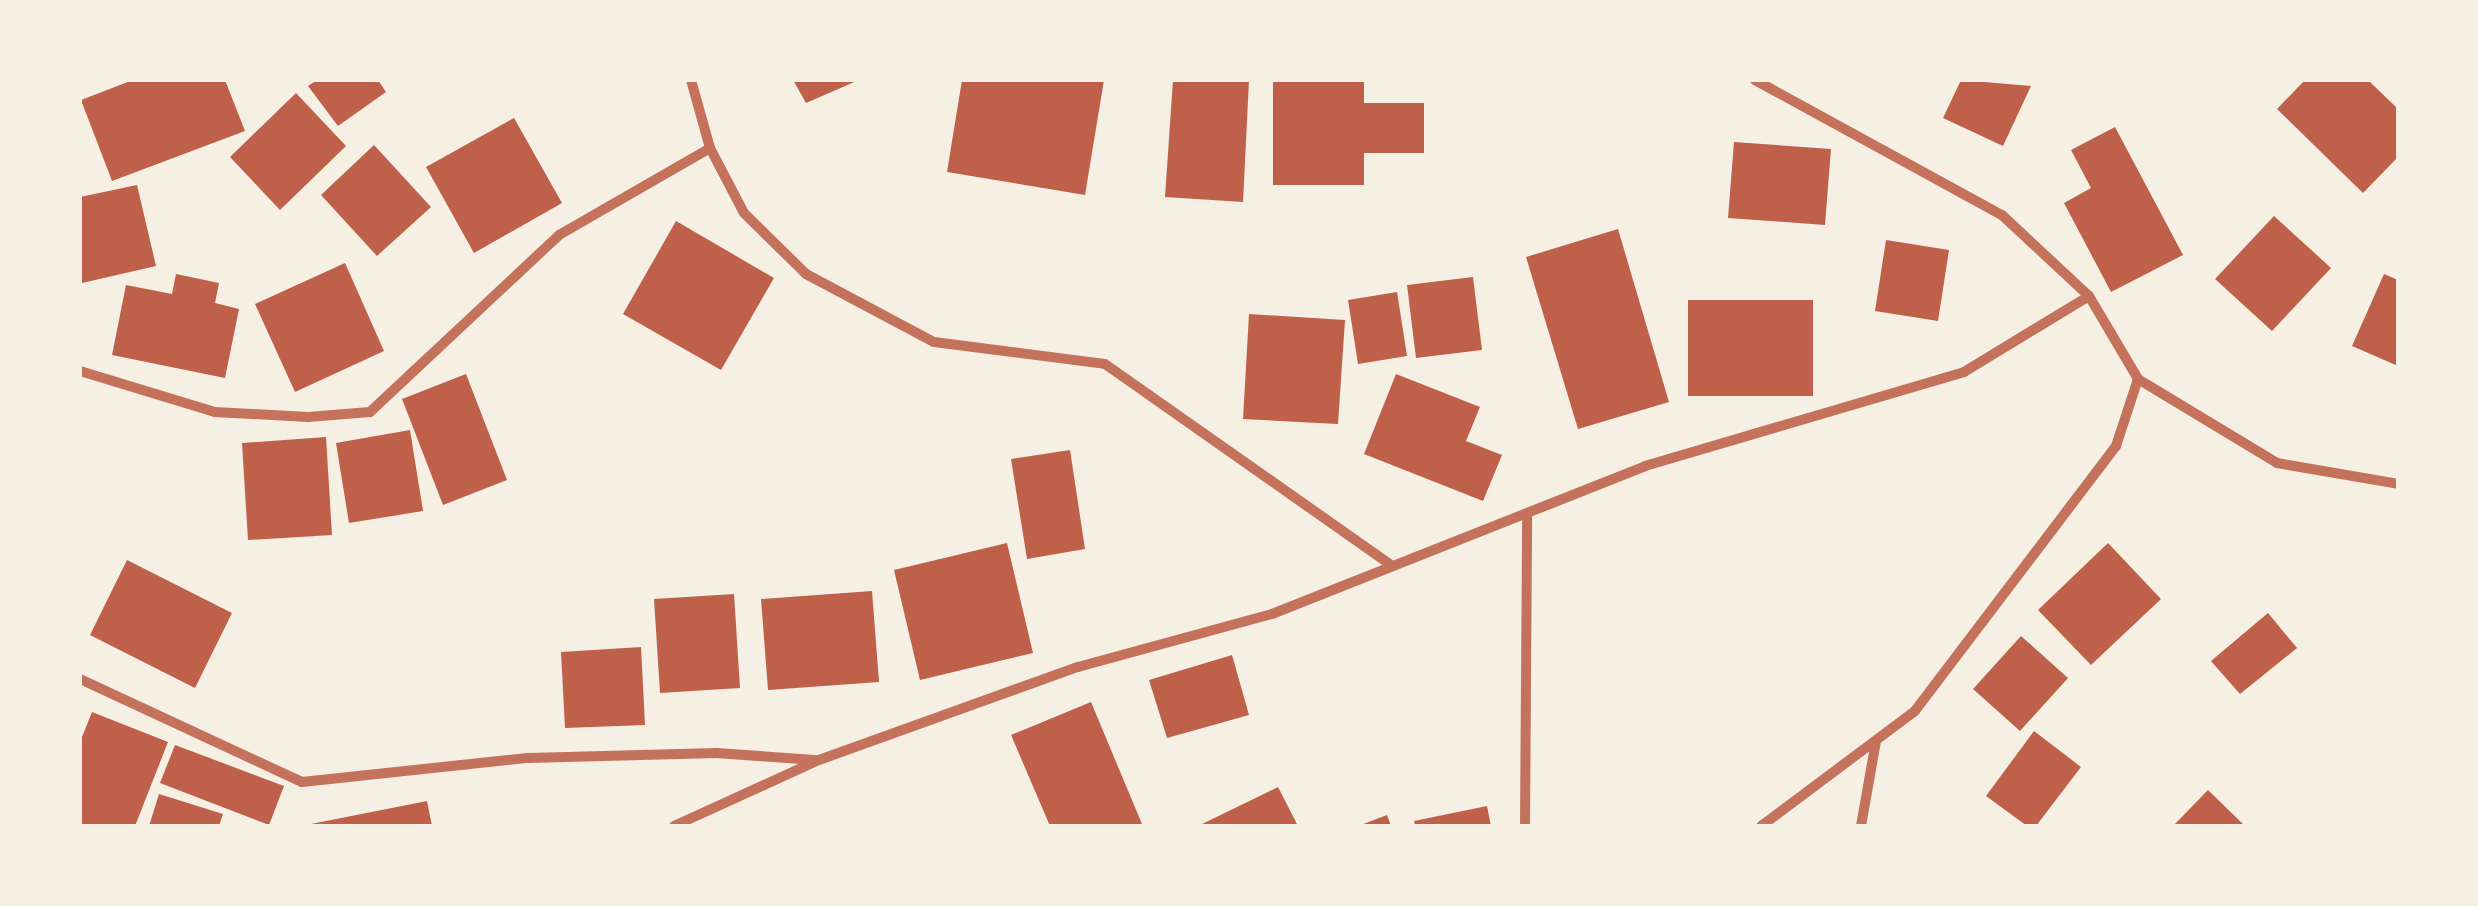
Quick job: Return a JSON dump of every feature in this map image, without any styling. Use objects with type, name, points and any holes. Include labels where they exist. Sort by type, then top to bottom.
[{"type":"street","points":[[691,80],[710,148],[744,213],[806,274],[934,342],[1106,364],[1390,564]]},
{"type":"street","points":[[1755,80],[2002,215],[2089,296],[2138,379],[2277,463],[2398,484]]},
{"type":"street","points":[[80,371],[215,412],[308,417],[370,412],[559,235],[710,148]]},
{"type":"street","points":[[674,826],[819,760],[1078,667],[1272,614],[1645,466],[1964,372],[2089,296]]},
{"type":"street","points":[[1761,826],[1915,711],[2116,446],[2138,379]]},
{"type":"street","points":[[1525,826],[1527,515]]},
{"type":"street","points":[[80,680],[302,782],[528,758],[717,753],[819,760]]},
{"type":"street","points":[[1861,826],[1876,741]]},
{"type":"building","points":[[133,80],[225,80],[245,131],[112,181],[81,100]]},
{"type":"building","points":[[317,80],[378,80],[386,92],[338,126],[308,86]]},
{"type":"building","points":[[793,80],[859,80],[806,103]]},
{"type":"building","points":[[962,80],[1104,80],[1085,195],[947,172]]},
{"type":"building","points":[[1173,80],[1249,80],[1243,202],[1165,197]]},
{"type":"building","points":[[1273,80],[1364,80],[1364,103],[1424,103],[1424,153],[1364,153],[1364,185],[1273,185]]},
{"type":"building","points":[[1961,80],[2031,86],[2003,146],[1943,118]]},
{"type":"building","points":[[2305,80],[2368,80],[2398,109],[2398,157],[2363,193],[2277,109]]},
{"type":"building","points":[[296,93],[346,146],[280,210],[230,157]]},
{"type":"building","points":[[514,118],[562,203],[474,253],[426,167]]},
{"type":"building","points":[[2115,127],[2183,255],[2111,292],[2064,203],[2091,188],[2071,150]]},
{"type":"building","points":[[1734,142],[1831,149],[1825,225],[1728,218]]},
{"type":"building","points":[[374,145],[431,207],[377,256],[321,195]]},
{"type":"building","points":[[137,185],[156,266],[82,283],[80,197]]},
{"type":"building","points":[[2274,216],[2331,268],[2272,331],[2215,279]]},
{"type":"building","points":[[676,221],[774,278],[721,370],[623,314]]},
{"type":"building","points":[[1618,229],[1669,402],[1578,429],[1526,257]]},
{"type":"building","points":[[1886,240],[1949,250],[1938,321],[1875,311]]},
{"type":"building","points":[[345,263],[384,351],[295,392],[255,304]]},
{"type":"building","points":[[176,274],[219,283],[215,303],[239,309],[225,378],[112,355],[126,285],[172,294]]},
{"type":"building","points":[[2384,274],[2398,280],[2398,366],[2352,346]]},
{"type":"building","points":[[1473,277],[1482,350],[1416,358],[1407,285]]},
{"type":"building","points":[[1397,292],[1407,356],[1358,364],[1348,300]]},
{"type":"building","points":[[1688,300],[1813,300],[1813,396],[1688,396]]},
{"type":"building","points":[[1249,314],[1345,320],[1338,424],[1243,419]]},
{"type":"building","points":[[466,374],[507,480],[443,505],[402,399]]},
{"type":"building","points":[[1396,374],[1480,407],[1466,441],[1502,455],[1483,501],[1364,454]]},
{"type":"building","points":[[410,430],[423,511],[349,523],[336,443]]},
{"type":"building","points":[[326,437],[332,535],[248,540],[242,443]]},
{"type":"building","points":[[1070,450],[1085,549],[1027,559],[1011,459]]},
{"type":"building","points":[[1007,543],[1033,653],[920,680],[894,570]]},
{"type":"building","points":[[2108,543],[2161,599],[2091,665],[2038,610]]},
{"type":"building","points":[[127,560],[232,613],[195,688],[90,635]]},
{"type":"building","points":[[872,591],[879,682],[768,690],[761,599]]},
{"type":"building","points":[[734,594],[740,688],[660,693],[654,599]]},
{"type":"building","points":[[2268,613],[2297,648],[2240,694],[2211,661]]},
{"type":"building","points":[[2021,636],[2068,678],[2020,731],[1973,689]]},
{"type":"building","points":[[641,647],[645,725],[565,728],[561,652]]},
{"type":"building","points":[[1232,655],[1249,715],[1167,738],[1149,680]]},
{"type":"building","points":[[1091,702],[1142,824],[1137,826],[1050,826],[1011,735]]},
{"type":"building","points":[[92,712],[168,742],[135,826],[80,826],[80,742]]},
{"type":"building","points":[[2034,731],[2081,767],[2036,826],[2027,826],[1986,796]]},
{"type":"building","points":[[175,745],[284,786],[269,825],[160,783]]},
{"type":"building","points":[[1278,787],[1298,826],[1198,826]]},
{"type":"building","points":[[2208,790],[2245,826],[2173,826]]},
{"type":"building","points":[[159,794],[223,814],[219,826],[149,826]]},
{"type":"building","points":[[427,801],[432,826],[311,826],[311,824]]},
{"type":"building","points":[[1487,806],[1491,826],[1415,826],[1414,821]]},
{"type":"building","points":[[1387,815],[1391,826],[1358,826]]}]
